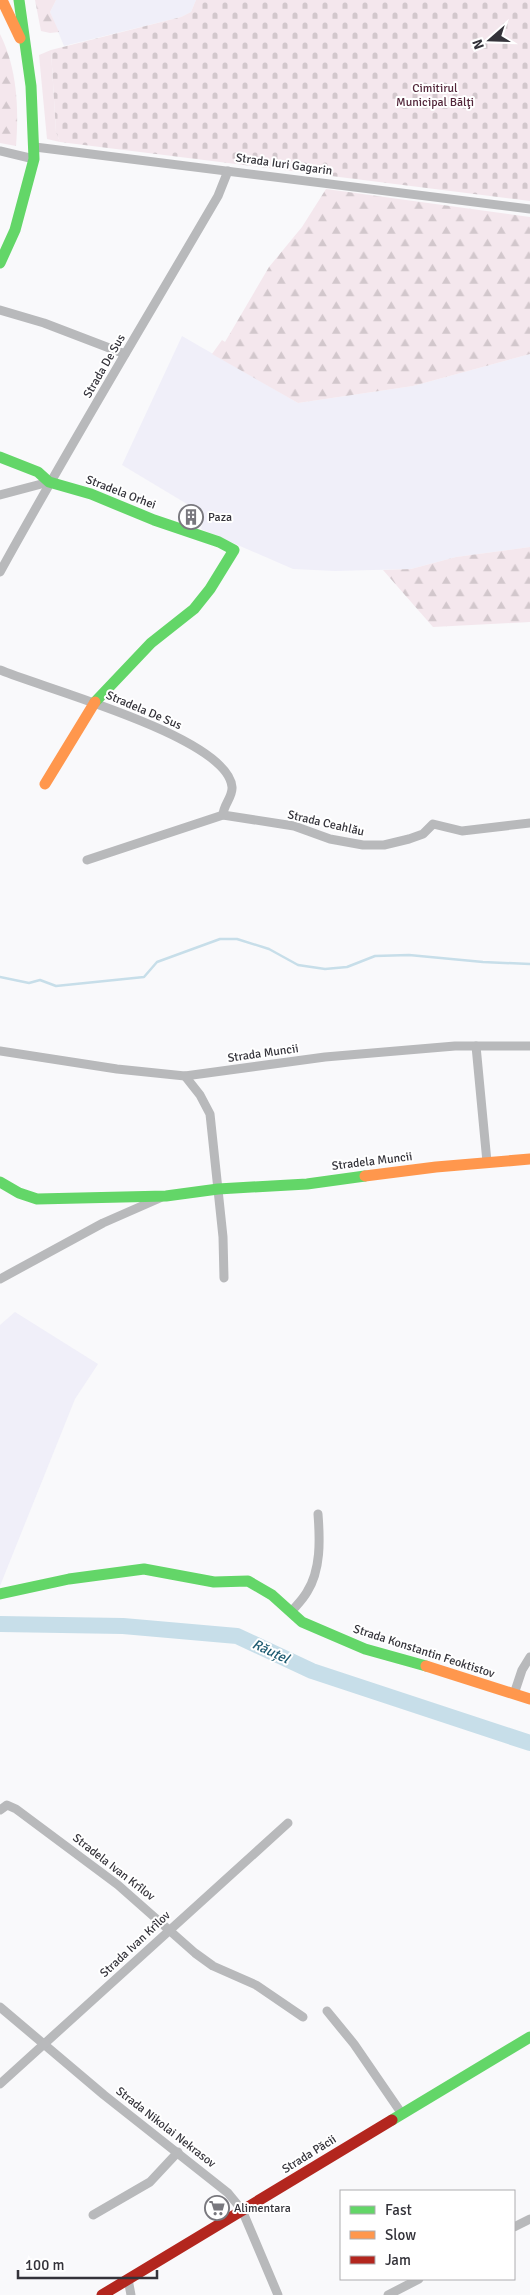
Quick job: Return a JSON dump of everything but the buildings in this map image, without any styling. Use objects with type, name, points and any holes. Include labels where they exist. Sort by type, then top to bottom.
[{"type":"street","points":[[2,0],[24,46]]},
{"type":"street","points":[[0,263],[16,230],[35,153],[32,86],[24,46],[19,0]]},
{"type":"street","name":"Strada Iuri Gagarin","points":[[0,152],[35,153],[228,171],[530,209]]},
{"type":"street","name":"Strada De Sus","points":[[0,572],[49,482],[218,196],[228,171]]},
{"type":"street","points":[[0,310],[44,323],[125,354]]},
{"type":"street","name":"Stradela Orhei","points":[[0,457],[38,472],[49,482],[91,494],[154,520],[219,542],[234,550],[210,589],[198,604],[151,644],[94,703]]},
{"type":"street","points":[[0,495],[49,482]]},
{"type":"street","name":"Stradela De Sus","points":[[0,670],[94,703],[170,733],[190,744],[225,771],[232,787],[222,815]]},
{"type":"street","points":[[45,784],[94,703]]},
{"type":"street","name":"Strada Ceahlău","points":[[87,860],[222,815],[294,826],[330,839],[364,845],[384,845],[409,839],[422,834],[433,824],[462,832],[530,823]]},
{"type":"street","points":[[476,1046],[487,1162]]},
{"type":"street","name":"Strada Muncii","points":[[0,1051],[140,1072],[185,1076],[325,1057],[476,1046],[530,1046]]},
{"type":"street","points":[[185,1076],[200,1095],[210,1114],[223,1236],[224,1278]]},
{"type":"street","name":"Stradela Muncii","points":[[0,1182],[19,1193],[37,1199],[166,1196],[218,1189],[307,1184],[487,1162],[530,1159]]},
{"type":"street","points":[[0,1279],[103,1223],[166,1196]]},
{"type":"street","points":[[292,1611],[307,1593],[316,1572],[320,1536],[318,1514]]},
{"type":"street","name":"Strada Konstantin Feoktistov","points":[[0,1594],[69,1579],[130,1570],[153,1569],[214,1582],[248,1581],[263,1588],[292,1611],[302,1622],[365,1649],[530,1699]]},
{"type":"street","points":[[514,1694],[522,1670],[530,1657]]},
{"type":"street","name":"Stradela Ivan Krîlov","points":[[4,1808],[16,1809],[118,1885],[170,1929],[194,1953],[213,1966],[256,1985],[303,2017]]},
{"type":"street","name":"Strada Ivan Krîlov","points":[[0,2084],[288,1823]]},
{"type":"street","name":"Strada Nikolai Nekrasov","points":[[0,2007],[44,2045],[228,2193],[242,2210],[278,2295]]},
{"type":"street","points":[[327,2011],[349,2037],[402,2114]]},
{"type":"street","name":"Strada Păcii","points":[[102,2295],[530,2037]]},
{"type":"street","points":[[93,2215],[150,2182],[178,2152]]},
{"type":"street","points":[[515,2227],[530,2219]]},
{"type":"street","points":[[128,2279],[131,2295]]},
{"type":"street","points":[[388,2295],[417,2280]]},
{"type":"shaded area","points":[[56,0],[196,0],[191,12],[181,17],[64,46],[50,12]]},
{"type":"shaded area","points":[[182,336],[298,403],[413,386],[530,354],[530,547],[456,557],[411,569],[335,571],[293,569],[201,529],[203,521],[195,516],[193,520],[187,518],[189,513],[187,504],[122,465]]},
{"type":"shaded area","points":[[15,1312],[98,1364],[75,1399],[0,1586],[0,1325]]},
{"type":"green space","points":[[35,0],[56,0],[50,12],[59,32],[41,31]]},
{"type":"green space","name":"Cimitirul Municipal Bălţi","points":[[196,0],[530,0],[530,201],[60,142],[56,132],[51,50],[181,17],[191,12]]},
{"type":"green space","points":[[0,34],[10,60],[15,88],[17,103],[16,146],[0,143]]},
{"type":"green space","points":[[51,50],[56,132],[60,142],[47,139],[39,55]]},
{"type":"green space","points":[[326,189],[530,217],[530,354],[413,386],[298,403],[212,354],[222,340],[225,342],[269,267],[302,227]]},
{"type":"green space","points":[[530,547],[530,622],[433,627],[383,570],[411,569],[456,557]]},
{"type":"waterway","points":[[0,977],[29,983],[40,980],[56,986],[144,977],[157,962],[220,939],[237,939],[269,949],[298,965],[325,969],[347,967],[375,956],[409,955],[530,964]]},
{"type":"waterway","name":"Răuțel","points":[[0,1624],[123,1626],[237,1636],[312,1671],[530,1743]]},
{"type":"traffic: fast","points":[[0,263],[15,230],[34,159],[31,86],[19,0]]},
{"type":"traffic: fast","points":[[0,457],[38,472],[49,482],[91,494],[154,520],[219,542],[234,550],[210,589],[194,609],[151,643],[95,702]]},
{"type":"traffic: fast","points":[[0,1182],[19,1193],[37,1199],[166,1196],[218,1189],[307,1184],[365,1176]]},
{"type":"traffic: fast","points":[[0,1594],[69,1579],[144,1569],[214,1582],[248,1581],[272,1595],[302,1622],[365,1649],[426,1666]]},
{"type":"traffic: fast","points":[[392,2120],[530,2037]]},
{"type":"traffic: slow","points":[[2,0],[20,38]]},
{"type":"traffic: slow","points":[[45,784],[95,702]]},
{"type":"traffic: slow","points":[[365,1176],[436,1167],[530,1159]]},
{"type":"traffic: slow","points":[[426,1666],[530,1699]]},
{"type":"traffic: jam","points":[[102,2295],[392,2120]]},
{"type":"place","name":"Paza","points":[[191,517]]},
{"type":"place","name":"Alimentara","points":[[217,2208]]}]
